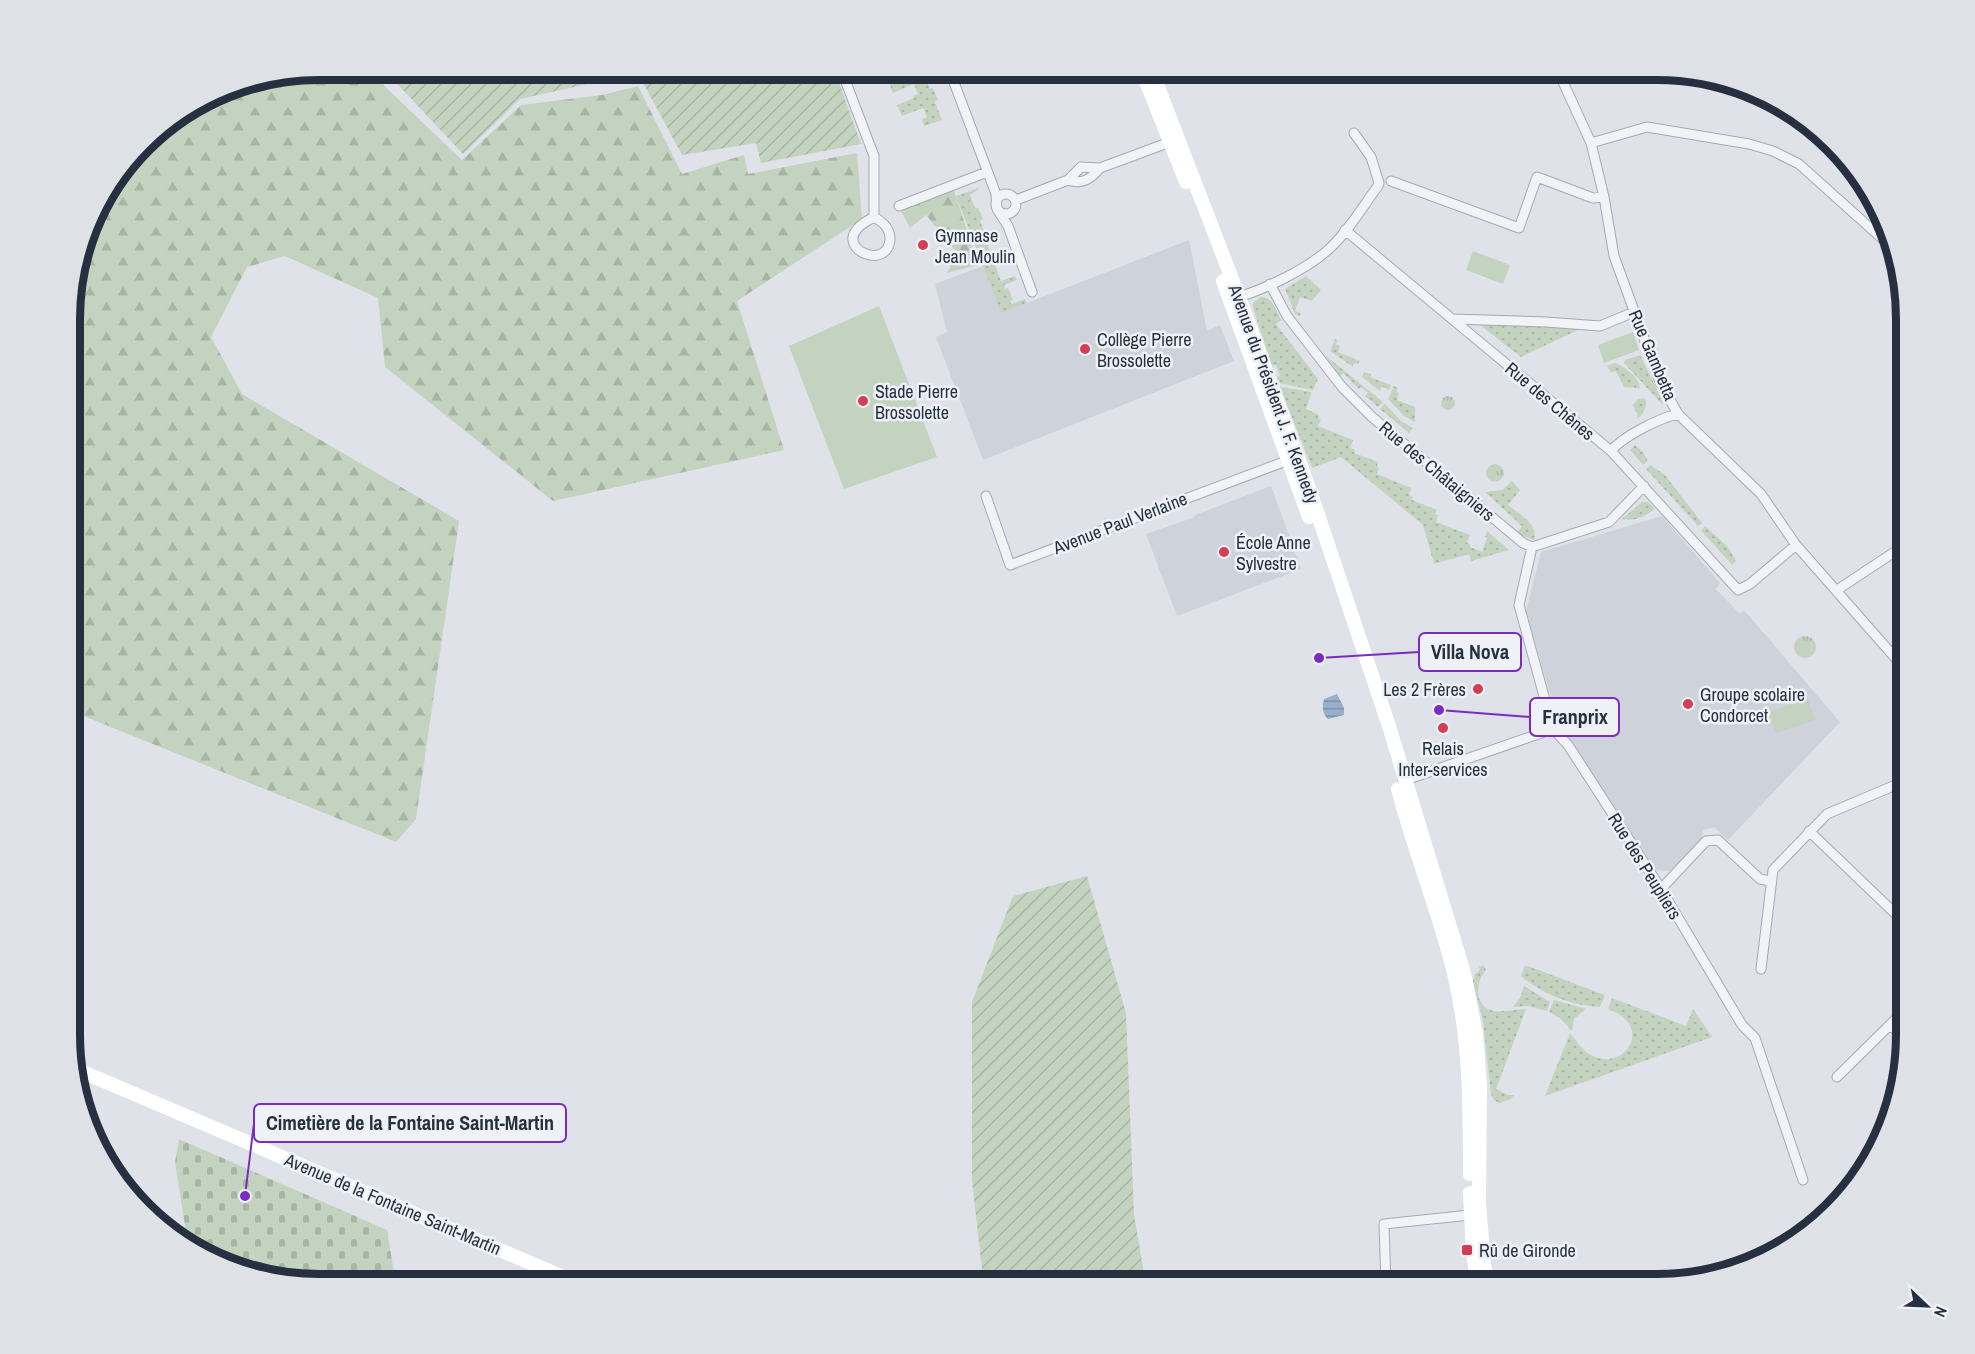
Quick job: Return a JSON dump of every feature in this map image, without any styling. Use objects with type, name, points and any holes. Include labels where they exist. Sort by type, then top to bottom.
[{"type":"main road","name":"Avenue du Président J. F. Kennedy","points":[[1145,80],[1234,298]]},
{"type":"main road","name":"Avenue du Président J. F. Kennedy","points":[[1156,80],[1176,129],[1234,298],[1389,726],[1401,782],[1454,973],[1465,1035],[1470,1085],[1470,1215],[1476,1274]]},
{"type":"main road","name":"Avenue du Président J. F. Kennedy","points":[[1401,782],[1418,816],[1464,973],[1476,1034],[1480,1085],[1479,1204],[1486,1274]]},
{"type":"main road","name":"Avenue de la Fontaine Saint-Martin","points":[[83,1072],[556,1274]]},
{"type":"street","points":[[845,80],[874,156],[874,217]]},
{"type":"street","points":[[953,80],[996,194],[997,209],[1008,226],[1032,292]]},
{"type":"street","name":"Rue Gambetta","points":[[1562,80],[1591,143],[1604,197],[1614,255],[1660,382],[1678,414],[1761,494],[1796,545],[1896,659]]},
{"type":"street","points":[[1591,143],[1647,127],[1749,144],[1773,151],[1799,164],[1881,238]]},
{"type":"street","points":[[1234,298],[1270,284],[1306,265],[1330,248],[1345,230],[1379,183],[1371,157],[1354,133]]},
{"type":"street","points":[[1068,180],[1076,183],[1086,181],[1100,168],[1170,142]]},
{"type":"street","points":[[1016,200],[1068,180],[1081,167],[1100,168]]},
{"type":"street","points":[[899,206],[987,172]]},
{"type":"street","points":[[1391,181],[1519,228],[1537,177],[1593,198],[1604,197]]},
{"type":"street","points":[[1008,226],[1011,213],[1016,207],[1016,200],[1013,196],[1005,194],[998,197],[996,205],[1000,212],[1011,213]]},
{"type":"street","points":[[874,217],[882,222],[889,231],[890,242],[885,252],[875,256],[864,255],[856,247],[853,236],[858,228],[874,217]]},
{"type":"street","name":"Rue des Chênes","points":[[1345,230],[1611,451],[1738,590],[1750,584],[1796,545]]},
{"type":"street","name":"Rue des Châtaigniers","points":[[1270,284],[1287,316],[1342,387],[1372,417],[1506,530],[1532,547]]},
{"type":"street","points":[[1452,319],[1600,326],[1634,312]]},
{"type":"street","points":[[1611,451],[1632,435],[1678,414]]},
{"type":"street","name":"Avenue Paul Verlaine","points":[[986,496],[1010,565],[1293,458]]},
{"type":"street","points":[[1532,547],[1609,522],[1644,486]]},
{"type":"street","name":"Rue des Peupliers","points":[[1532,547],[1519,605],[1553,729],[1568,745],[1661,889],[1742,1025],[1755,1038],[1803,1180]]},
{"type":"street","points":[[1837,590],[1896,551]]},
{"type":"street","points":[[1401,782],[1553,729]]},
{"type":"street","points":[[1761,969],[1773,870],[1827,814],[1896,786]]},
{"type":"street","points":[[1809,831],[1896,914]]},
{"type":"street","points":[[1661,889],[1706,841],[1718,840],[1760,879],[1770,881]]},
{"type":"street","points":[[1837,1077],[1896,1019]]},
{"type":"street","points":[[1890,1025],[1896,1030]]},
{"type":"street","points":[[1386,1274],[1384,1224],[1470,1215]]},
{"type":"shaded area","name":"Collège Pierre Brossolette","points":[[1189,240],[1207,331],[1220,325],[1234,361],[983,460],[936,337],[947,332],[935,284],[983,266],[1001,313]]},
{"type":"shaded area","name":"École Anne Sylvestre","points":[[1271,486],[1301,569],[1177,616],[1146,534]]},
{"type":"shaded area","name":"Groupe scolaire Condorcet","points":[[1662,516],[1720,583],[1716,589],[1740,614],[1744,610],[1840,722],[1728,840],[1714,827],[1703,830],[1701,839],[1670,871],[1655,870],[1559,725],[1526,611],[1541,552]]},
{"type":"green space","points":[[303,80],[378,80],[462,160],[521,105],[602,95],[638,86],[682,174],[744,155],[748,174],[857,153],[862,219],[737,301],[784,450],[553,501],[385,367],[378,298],[285,256],[247,267],[211,337],[242,394],[459,521],[416,819],[396,842],[80,715],[80,303],[84,272],[92,242],[104,213],[120,186],[139,161],[161,139],[199,112],[242,92],[272,84]]},
{"type":"green space","points":[[394,80],[621,80],[601,81],[520,99],[463,154]]},
{"type":"green space","points":[[642,80],[838,80],[861,144],[761,163],[756,143],[682,155]]},
{"type":"green space","points":[[927,80],[938,100],[935,102],[942,120],[924,126],[922,119],[927,117],[923,108],[902,116],[897,105],[918,94],[914,84],[893,93],[889,82]]},
{"type":"green space","points":[[978,188],[970,195],[983,219],[980,221],[985,234],[998,230],[999,233],[985,238],[993,258],[1007,253],[1008,256],[994,262],[1001,281],[1015,276],[1017,280],[1004,285],[1005,289],[1008,288],[1013,300],[1010,301],[1011,304],[1025,299],[1027,303],[1001,313],[956,196]]},
{"type":"green space","points":[[954,190],[978,265],[947,273],[957,253],[926,215],[910,228],[901,211]]},
{"type":"green space","points":[[1473,251],[1510,265],[1503,284],[1466,270]]},
{"type":"green space","points":[[1306,276],[1321,290],[1312,301],[1300,297],[1295,311],[1301,313],[1300,316],[1295,314],[1285,289]]},
{"type":"green space","points":[[1261,297],[1268,299],[1274,305],[1281,320],[1276,324],[1318,379],[1313,390],[1279,383],[1277,377],[1280,376],[1276,365],[1272,366],[1253,308],[1253,303]]},
{"type":"green space","name":"Stade Pierre Brossolette","points":[[879,306],[937,457],[844,489],[789,346]]},
{"type":"green space","points":[[1480,325],[1573,328],[1578,330],[1521,357]]},
{"type":"green space","points":[[1633,332],[1639,350],[1604,363],[1598,345]]},
{"type":"green space","points":[[1335,339],[1336,344],[1340,346],[1338,352],[1360,361],[1358,364],[1354,363],[1353,367],[1330,351]]},
{"type":"green space","points":[[1325,355],[1383,402],[1378,407],[1365,396],[1368,393],[1361,387],[1359,389],[1343,373],[1338,378],[1336,375],[1338,373]]},
{"type":"green space","points":[[1640,355],[1662,404],[1624,363],[1625,360]]},
{"type":"green space","points":[[1615,363],[1631,373],[1640,388],[1624,387],[1616,371],[1611,373],[1607,366]]},
{"type":"green space","points":[[1364,372],[1371,374],[1370,377],[1391,385],[1389,390],[1382,386],[1380,391],[1362,377]]},
{"type":"green space","points":[[1394,386],[1398,388],[1397,400],[1415,407],[1415,422],[1404,416],[1388,399]]},
{"type":"green space","points":[[1280,387],[1312,392],[1306,409],[1319,415],[1318,418],[1321,420],[1318,426],[1353,440],[1350,448],[1355,450],[1354,453],[1378,462],[1377,474],[1411,488],[1409,495],[1413,497],[1412,500],[1437,510],[1436,522],[1470,535],[1467,543],[1471,545],[1470,547],[1482,552],[1487,531],[1509,550],[1471,561],[1469,554],[1434,564],[1423,525],[1341,457],[1312,468]]},
{"type":"green space","points":[[1445,396],[1451,396],[1455,403],[1451,410],[1445,410],[1441,406],[1441,400]]},
{"type":"green space","points":[[1642,398],[1646,400],[1645,408],[1641,416],[1636,419],[1638,416],[1633,405]]},
{"type":"green space","points":[[1385,404],[1401,421],[1413,428],[1409,433],[1380,409]]},
{"type":"green space","points":[[1635,445],[1648,461],[1643,465],[1630,450]]},
{"type":"green space","points":[[1495,464],[1501,467],[1504,473],[1501,479],[1495,482],[1489,479],[1486,473],[1489,467]]},
{"type":"green space","points":[[1650,465],[1665,475],[1702,523],[1698,526],[1646,469]]},
{"type":"green space","points":[[1512,481],[1520,490],[1508,505],[1531,524],[1535,534],[1534,540],[1517,533],[1522,526],[1485,492],[1502,490]]},
{"type":"green space","points":[[1642,502],[1648,502],[1655,509],[1636,519],[1622,519]]},
{"type":"green space","points":[[1705,526],[1728,547],[1736,561],[1732,565],[1701,530]]},
{"type":"green space","points":[[1805,636],[1815,643],[1816,647],[1809,657],[1805,658],[1795,651],[1794,647],[1801,637]]},
{"type":"green space","points":[[1808,699],[1815,720],[1776,733],[1769,712]]},
{"type":"green space","points":[[1087,876],[1126,1013],[1134,1215],[1144,1274],[984,1274],[982,1269],[972,1181],[972,1002],[1013,896]]},
{"type":"green space","points":[[1483,965],[1486,970],[1482,975],[1478,993],[1484,1007],[1496,1011],[1526,1009],[1496,1089],[1508,1095],[1514,1095],[1511,1099],[1499,1103],[1491,1094],[1483,1022],[1473,981],[1475,974],[1480,970],[1479,967]]},
{"type":"green space","points":[[1525,965],[1605,995],[1600,1007],[1578,1004],[1539,989],[1521,976]]},
{"type":"green space","points":[[1524,986],[1550,1002],[1547,1011],[1528,1006],[1513,1007],[1520,998]]},
{"type":"green space","points":[[1612,998],[1686,1026],[1693,1009],[1712,1037],[1545,1096],[1570,1033],[1586,1052],[1602,1059],[1613,1058],[1630,1046],[1632,1036],[1630,1026],[1622,1017],[1608,1009]]},
{"type":"green space","points":[[1554,1000],[1586,1009],[1574,1019],[1572,1031],[1560,1018],[1549,1012]]},
{"type":"green space","points":[[179,1139],[387,1230],[394,1274],[287,1272],[242,1262],[213,1250],[186,1234],[175,1162]]},
{"type":"water","points":[[1337,694],[1344,708],[1344,715],[1328,719],[1323,710],[1324,699]]},
{"type":"place","name":"Gymnase Jean Moulin","points":[[923,245]]},
{"type":"place","name":"Collège Pierre Brossolette","points":[[1085,349]]},
{"type":"place","name":"Stade Pierre Brossolette","points":[[863,401]]},
{"type":"place","name":"École Anne Sylvestre","points":[[1224,552]]},
{"type":"place","name":"Villa Nova","points":[[1319,658]]},
{"type":"place","name":"Les 2 Frères","points":[[1478,689]]},
{"type":"place","name":"Groupe scolaire Condorcet","points":[[1688,704]]},
{"type":"place","name":"Franprix","points":[[1439,710]]},
{"type":"place","name":"Relais Inter-services","points":[[1443,728]]},
{"type":"place","name":"Cimetière de la Fontaine Saint-Martin","points":[[245,1196]]},
{"type":"place","name":"Rû de Gironde","points":[[1467,1250]]}]
